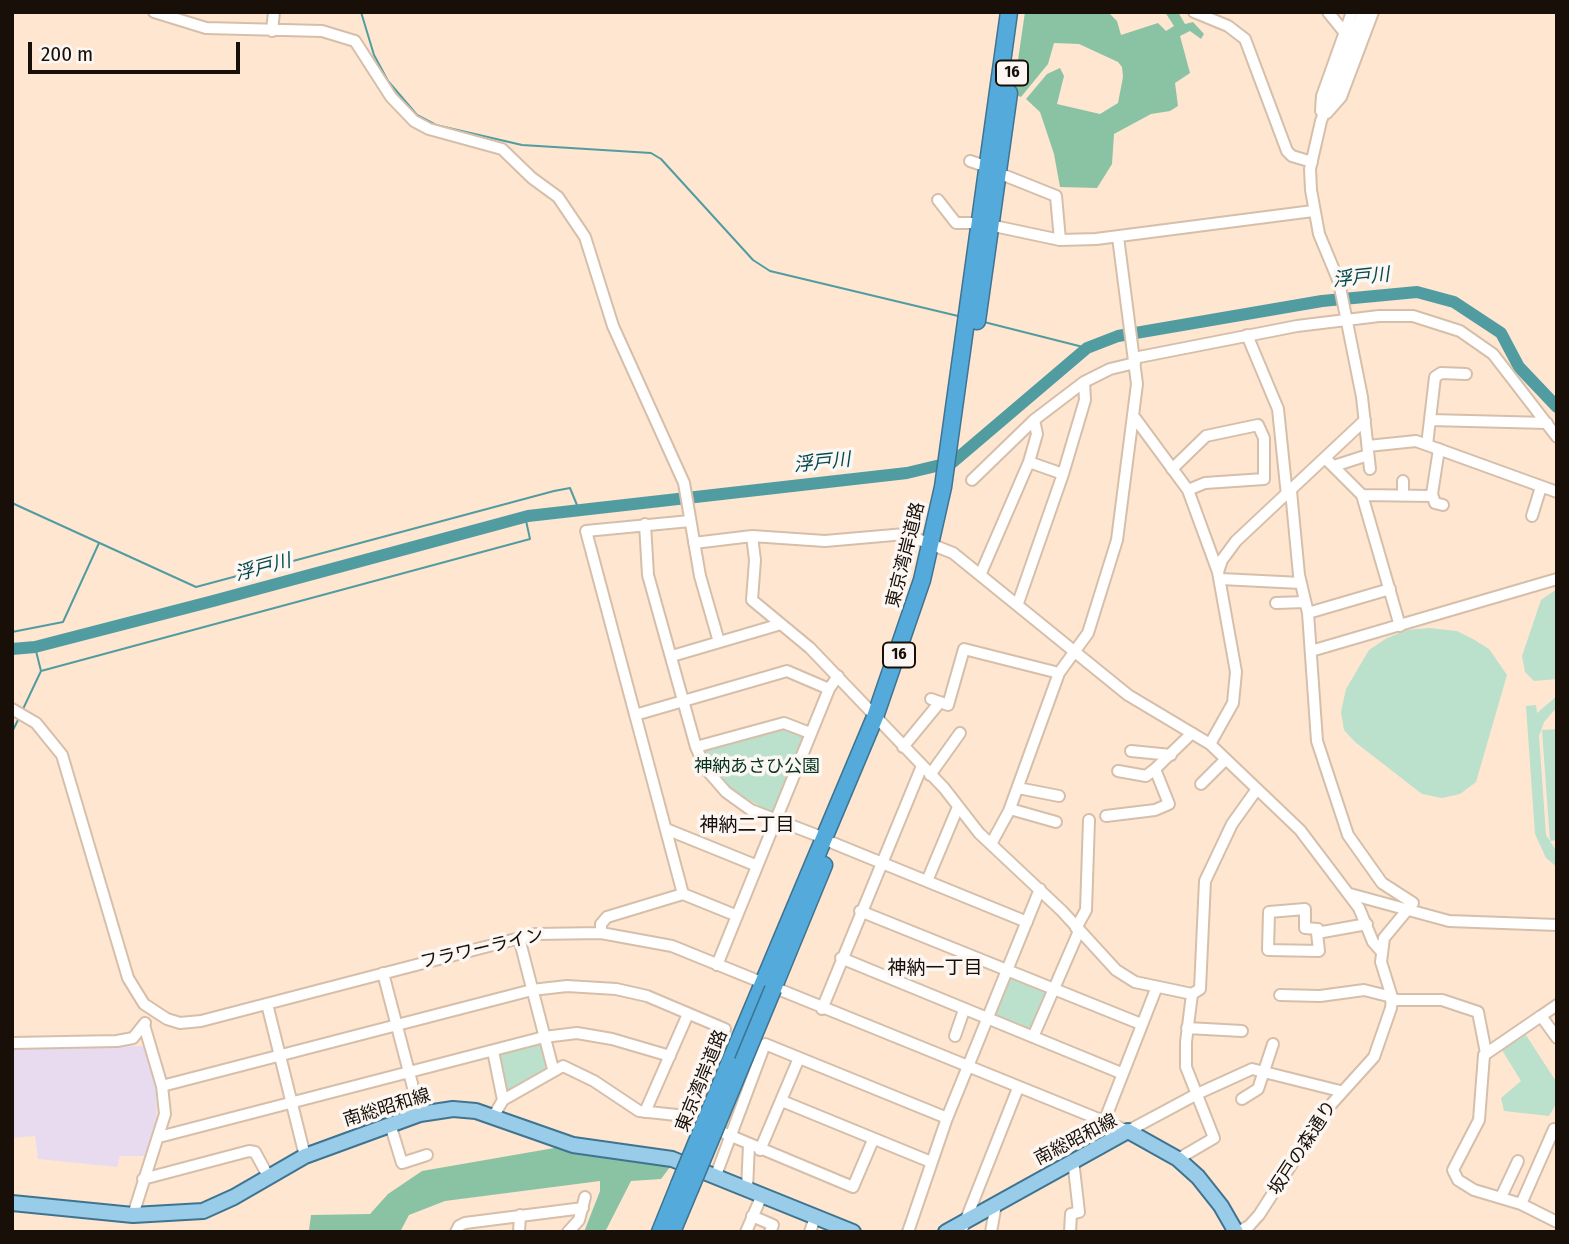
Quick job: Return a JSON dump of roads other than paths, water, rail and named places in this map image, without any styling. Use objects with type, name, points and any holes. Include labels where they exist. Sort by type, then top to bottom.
[{"type":"highway","name":"東京湾岸道路","points":[[986,224],[1009,12]]},
{"type":"highway","name":"東京湾岸道路","points":[[672,1232],[685,1187],[879,721],[936,544],[1020,12]]},
{"type":"highway","name":"東京湾岸道路","points":[[660,1232],[685,1187]]},
{"type":"main road","name":"南総昭和線","points":[[12,1203],[133,1215],[203,1210],[234,1197],[305,1156],[420,1114],[453,1109],[476,1111],[573,1145],[656,1156],[716,1175],[853,1232]]},
{"type":"main road","name":"南総昭和線","points":[[946,1232],[962,1227],[996,1204],[1128,1131],[1178,1159],[1211,1192],[1237,1232]]},
{"type":"street","points":[[154,12],[206,28],[322,32],[355,41],[391,97],[414,121],[429,129],[502,149],[532,178],[558,197],[585,237],[613,326],[684,483],[694,543],[719,642]]},
{"type":"street","points":[[272,31],[274,12]]},
{"type":"street","points":[[1328,12],[1345,33]]},
{"type":"street","points":[[1321,121],[1322,96],[1352,12]]},
{"type":"street","points":[[1363,12],[1321,121],[1312,162],[1313,211],[1339,282],[1365,420],[1370,469]]},
{"type":"street","points":[[1321,121],[1340,97],[1373,12]]},
{"type":"street","points":[[1200,13],[1228,26],[1245,39],[1287,151],[1292,156],[1312,162]]},
{"type":"street","points":[[970,161],[982,165]]},
{"type":"street","points":[[1006,176],[1056,196],[1060,240]]},
{"type":"street","points":[[938,200],[956,223],[986,224],[1060,240],[1118,237],[1313,211]]},
{"type":"street","points":[[991,844],[1010,809],[1059,673],[1088,634],[1117,540],[1135,418],[1135,360],[1118,237]]},
{"type":"street","points":[[972,480],[1034,420],[1084,382],[1110,369],[1135,360],[1247,335],[1379,316],[1413,316],[1460,331],[1493,354],[1557,437]]},
{"type":"street","points":[[1247,335],[1278,409],[1301,583],[1307,607],[1317,741],[1348,835],[1382,883],[1413,903],[1384,937],[1380,950]]},
{"type":"street","points":[[1443,505],[1435,503],[1432,496],[1433,447],[1430,420],[1435,377],[1441,373],[1466,374]]},
{"type":"street","points":[[1018,603],[1063,474],[1085,400],[1084,382]]},
{"type":"street","points":[[1135,418],[1188,490],[1200,516],[1220,576],[1237,672],[1233,702],[1210,744]]},
{"type":"street","points":[[981,573],[1029,462],[1037,434],[1034,420]]},
{"type":"street","points":[[1220,576],[1222,560],[1236,541],[1365,420]]},
{"type":"street","points":[[1430,420],[1547,423]]},
{"type":"street","points":[[1172,469],[1206,436],[1258,425],[1264,438],[1264,479],[1205,483],[1188,490]]},
{"type":"street","points":[[1334,466],[1368,451],[1409,441],[1433,447],[1557,492]]},
{"type":"street","points":[[1325,458],[1362,495],[1400,626]]},
{"type":"street","points":[[1029,462],[1063,474]]},
{"type":"street","points":[[1403,481],[1403,496]]},
{"type":"street","points":[[1532,516],[1541,487]]},
{"type":"street","points":[[1362,495],[1432,496]]},
{"type":"street","points":[[683,894],[586,531],[690,518]]},
{"type":"street","points":[[645,524],[648,575],[696,747],[706,769],[726,792],[751,810],[774,820],[1027,922]]},
{"type":"street","points":[[694,543],[752,536],[825,541],[905,534],[936,544]]},
{"type":"street","points":[[752,536],[755,560],[752,600],[838,676],[991,844],[1040,889],[1116,970],[1135,982],[1157,989],[1192,994]]},
{"type":"street","name":"坂戸の森通り","points":[[936,544],[981,573],[1128,695],[1210,744],[1300,830],[1350,894],[1373,942],[1380,950],[1392,999],[1387,1026],[1374,1057],[1363,1072],[1340,1091],[1259,1215],[1249,1226],[1237,1232]]},
{"type":"street","points":[[1220,576],[1301,583]]},
{"type":"street","points":[[1311,651],[1557,579]]},
{"type":"street","points":[[1276,604],[1307,607],[1390,589]]},
{"type":"street","points":[[672,656],[780,624]]},
{"type":"street","points":[[903,747],[936,701],[948,705],[964,649],[1059,673]]},
{"type":"street","points":[[635,715],[787,671],[829,689]]},
{"type":"street","points":[[717,965],[810,733],[829,689],[838,676]]},
{"type":"street","points":[[12,709],[36,723],[62,755],[128,978],[138,997],[152,1011],[133,1038],[117,1041],[12,1042]]},
{"type":"street","points":[[696,747],[784,723],[810,733]]},
{"type":"street","points":[[930,775],[960,733]]},
{"type":"street","points":[[1118,771],[1146,776],[1192,733]]},
{"type":"street","points":[[1131,751],[1171,755]]},
{"type":"street","points":[[1201,784],[1225,760]]},
{"type":"street","points":[[822,1009],[860,911],[922,766]]},
{"type":"street","points":[[1106,816],[1155,810],[1169,804],[1155,769]]},
{"type":"street","points":[[1018,788],[1059,796]]},
{"type":"street","points":[[1178,1159],[1214,1138],[1186,1067],[1187,1028],[1192,994],[1202,985],[1204,891],[1209,867],[1257,789]]},
{"type":"street","points":[[927,881],[958,807]]},
{"type":"street","points":[[1010,809],[1056,822]]},
{"type":"street","points":[[1033,1037],[1086,910],[1089,820]]},
{"type":"street","points":[[666,829],[755,865]]},
{"type":"street","points":[[908,1232],[947,1118],[1040,889]]},
{"type":"street","points":[[601,933],[601,924],[607,917],[683,894],[735,915]]},
{"type":"street","points":[[1350,894],[1406,912],[1463,922],[1556,922]]},
{"type":"street","points":[[1305,909],[1305,928],[1318,929],[1317,933],[1319,951],[1268,950],[1269,912],[1305,909]]},
{"type":"street","points":[[860,911],[1141,1024]]},
{"type":"street","points":[[1317,933],[1367,925]]},
{"type":"street","name":"フラワーライン","points":[[152,1011],[167,1019],[191,1022],[519,938],[552,932],[601,933],[661,943],[1128,1131]]},
{"type":"street","points":[[519,938],[554,1069]]},
{"type":"street","points":[[841,958],[1121,1073]]},
{"type":"street","points":[[383,973],[420,1114]]},
{"type":"street","points":[[162,1086],[532,990],[568,986],[616,989],[647,996],[726,1029],[686,1116]]},
{"type":"street","points":[[1104,1122],[1121,1073],[1157,989]]},
{"type":"street","points":[[1280,995],[1320,996],[1364,990],[1392,999],[1442,1000],[1478,1012],[1486,1053]]},
{"type":"street","points":[[267,1004],[305,1156]]},
{"type":"street","points":[[1555,1217],[1501,1197],[1474,1191],[1458,1180],[1453,1170],[1479,1120],[1483,1055],[1557,1005]]},
{"type":"street","points":[[955,1036],[964,1010]]},
{"type":"street","points":[[645,1112],[688,1014]]},
{"type":"street","points":[[1541,1016],[1557,1038]]},
{"type":"street","points":[[133,1215],[165,1114],[162,1086],[144,1025]]},
{"type":"street","points":[[1187,1028],[1242,1031]]},
{"type":"street","points":[[159,1137],[544,1037],[577,1033],[670,1056]]},
{"type":"street","points":[[716,1175],[765,1044],[947,1118]]},
{"type":"street","points":[[1242,1100],[1258,1089],[1273,1044]]},
{"type":"street","points":[[493,1051],[503,1100]]},
{"type":"street","points":[[747,1189],[755,1147],[782,1101],[799,1058]]},
{"type":"street","points":[[493,1117],[503,1100],[563,1066],[594,1082],[632,1108],[686,1116],[853,1187],[873,1140]]},
{"type":"street","points":[[1128,1131],[1197,1094],[1252,1069],[1340,1091]]},
{"type":"street","points":[[962,1227],[1018,1088]]},
{"type":"street","points":[[782,1101],[931,1163]]},
{"type":"street","points":[[390,1124],[402,1163],[427,1155]]},
{"type":"street","points":[[1521,1204],[1555,1129]]},
{"type":"street","points":[[143,1179],[249,1151],[255,1152],[268,1176]]},
{"type":"street","points":[[1070,1232],[1071,1214],[1079,1213],[1073,1160]]},
{"type":"street","points":[[1501,1197],[1518,1161]]},
{"type":"street","points":[[746,1232],[762,1195]]},
{"type":"street","points":[[457,1232],[458,1226],[466,1223],[584,1203],[579,1220],[568,1232]]},
{"type":"street","points":[[991,1232],[996,1204]]},
{"type":"street","points":[[519,1232],[520,1215]]},
{"type":"street","points":[[752,1216],[773,1225],[770,1232]]},
{"type":"street","points":[[810,1232],[816,1217]]},
{"type":"waterway","points":[[361,12],[374,55],[388,81],[417,115],[436,125],[522,145],[651,153],[661,159],[753,260],[770,271],[958,316]]},
{"type":"waterway","name":"浮戸川","points":[[12,649],[35,647],[528,516],[907,473],[953,462],[1087,348],[1118,336],[1322,301],[1417,292],[1454,302],[1501,333],[1519,367],[1557,407]]},
{"type":"waterway","points":[[984,322],[1087,348]]},
{"type":"waterway","points":[[12,503],[196,587],[554,491],[570,488],[579,510]]},
{"type":"waterway","points":[[41,671],[530,539],[525,516]]},
{"type":"waterway","points":[[12,632],[63,622],[99,543]]},
{"type":"waterway","points":[[23,709],[41,671],[35,647]]},
{"type":"waterway","points":[[12,732],[19,718]]},
{"type":"district","name":"神納二丁目","points":[[747,826]]},
{"type":"district","name":"神納一丁目","points":[[935,969]]},
{"type":"park label","name":"神納あさひ公園","points":[[757,767]]}]
